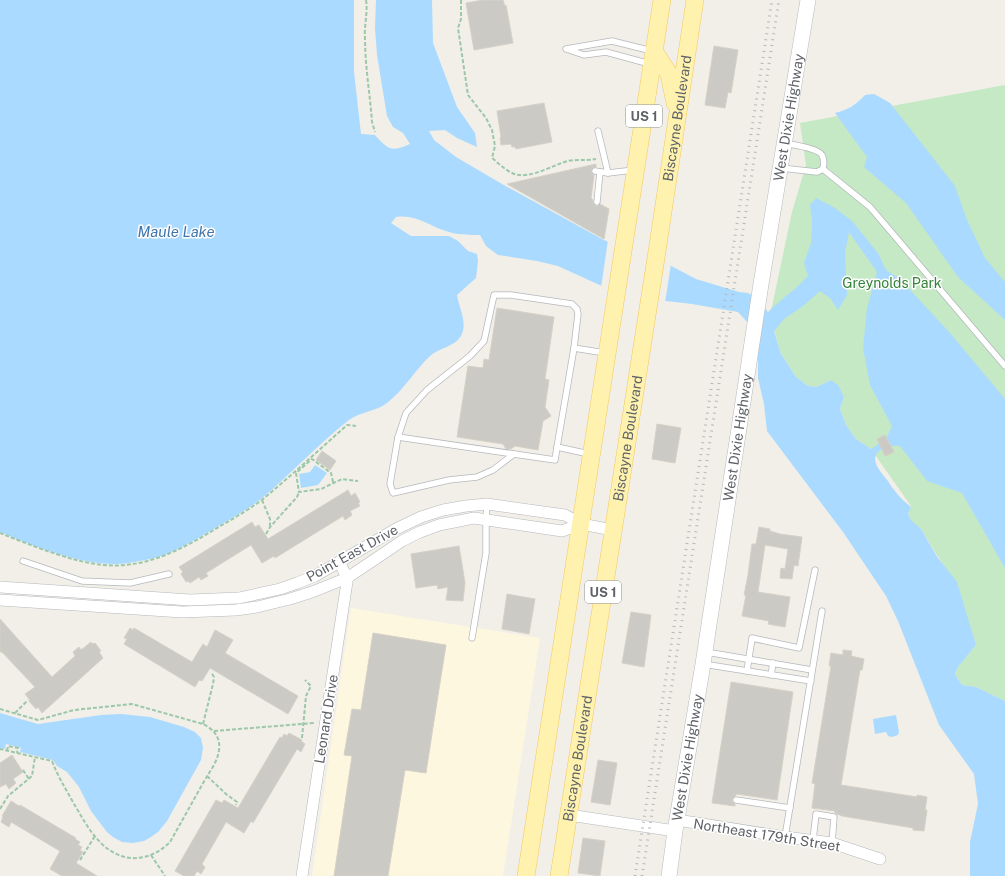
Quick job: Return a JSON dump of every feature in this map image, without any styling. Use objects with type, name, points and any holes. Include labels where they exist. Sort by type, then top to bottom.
[{"type":"main road","name":"US 1","points":[[526,876],[662,0]]},
{"type":"main road","name":"Biscayne Boulevard","points":[[559,876],[695,0]]},
{"type":"main road","points":[[653,58],[669,74],[673,86],[678,115]]},
{"type":"street","name":"West Dixie Highway","points":[[669,876],[761,284],[808,0]]},
{"type":"street","name":"Point East Drive","points":[[0,587],[190,600],[239,598],[263,593],[315,576],[340,563],[396,529],[421,517],[443,510],[487,504],[565,515],[581,524],[613,530]]},
{"type":"street","name":"Point East Drive","points":[[0,600],[155,610],[203,612],[236,610],[266,605],[311,592],[347,578],[402,542],[420,532],[439,525],[474,518],[562,531],[581,524]]},
{"type":"street","points":[[340,563],[347,578]]},
{"type":"street","name":"Leonard Drive","points":[[302,876],[347,578]]},
{"type":"street","name":"Northeast 179th Street","points":[[569,815],[812,840],[832,843],[880,859]]},
{"type":"lane","points":[[612,41],[653,58],[606,52],[584,55],[566,49],[612,41]]},
{"type":"lane","points":[[598,130],[608,173]]},
{"type":"lane","points":[[780,168],[817,172],[823,168],[824,162],[820,153],[784,143]]},
{"type":"lane","points":[[823,168],[870,208],[1005,366]]},
{"type":"lane","points":[[597,202],[598,172],[608,173],[636,169]]},
{"type":"lane","points":[[398,437],[555,460],[574,348],[578,314],[577,309],[572,304],[511,295],[494,295],[484,341],[470,356],[427,390],[406,413],[398,437],[390,484],[393,493],[403,492],[449,480],[477,477],[494,470],[514,454]]},
{"type":"lane","points":[[574,348],[607,354]]},
{"type":"lane","points":[[557,447],[592,455]]},
{"type":"lane","points":[[472,638],[486,553],[487,504]]},
{"type":"lane","points":[[23,561],[82,581],[130,583],[169,574]]},
{"type":"lane","points":[[747,671],[752,638],[799,648],[815,570]]},
{"type":"lane","points":[[82,581],[87,593]]},
{"type":"lane","points":[[62,605],[64,591]]},
{"type":"lane","points":[[263,593],[266,605]]},
{"type":"lane","points":[[155,610],[156,598]]},
{"type":"lane","points":[[785,837],[822,611]]},
{"type":"lane","points":[[704,658],[748,659],[812,670]]},
{"type":"lane","points":[[704,658],[747,671],[810,681]]},
{"type":"lane","points":[[771,675],[772,663]]},
{"type":"lane","points":[[736,800],[790,808]]},
{"type":"lane","points":[[812,840],[816,814],[834,817],[832,843]]},
{"type":"path","points":[[366,0],[366,65],[372,122],[375,132]]},
{"type":"path","points":[[461,0],[461,19],[458,28],[468,95],[486,118],[492,130],[495,146],[492,158],[504,169],[518,175],[541,172],[569,161],[590,161],[596,159]]},
{"type":"path","points":[[0,533],[35,547],[103,565],[128,565],[164,556],[223,525],[262,500],[347,425],[356,426]]},
{"type":"path","points":[[266,534],[270,527],[297,497],[299,492],[296,473],[312,459],[331,473],[333,482]]},
{"type":"path","points":[[299,492],[321,489],[342,479],[358,481]]},
{"type":"path","points":[[262,500],[270,519],[270,527]]},
{"type":"path","points":[[203,724],[213,684],[214,677],[211,672]]},
{"type":"path","points":[[302,738],[306,696],[311,686],[305,680]]},
{"type":"path","points":[[14,713],[28,700]]},
{"type":"path","points":[[0,709],[38,720],[74,710],[132,704],[203,724],[214,731],[219,741],[219,750],[216,758],[170,842],[162,850],[141,858],[118,855],[101,843],[86,823],[59,779],[52,761],[0,750]]},
{"type":"path","points":[[214,731],[326,722]]},
{"type":"path","points":[[7,751],[8,746],[18,748],[17,753]]},
{"type":"path","points":[[0,809],[8,796],[32,776],[35,757]]},
{"type":"path","points":[[23,770],[29,779]]},
{"type":"path","points":[[207,776],[237,802],[236,806]]},
{"type":"path","points":[[80,860],[95,836]]},
{"type":"path","points":[[151,855],[165,876]]},
{"type":"shaded area","points":[[351,608],[540,638],[503,876],[312,876]]},
{"type":"green space","name":"Greynolds Park","points":[[1005,85],[1005,701],[976,687],[962,685],[955,674],[958,667],[976,645],[945,568],[921,529],[911,521],[908,514],[911,506],[871,449],[856,439],[846,425],[840,409],[844,397],[831,380],[816,387],[808,386],[796,377],[781,354],[770,316],[792,212],[806,165],[800,123]]},
{"type":"water","name":"Maule Lake","points":[[0,0],[354,0],[354,72],[361,134],[375,135],[383,144],[394,149],[410,144],[403,133],[393,127],[387,116],[377,55],[375,28],[376,0],[432,0],[433,43],[457,107],[475,133],[477,147],[457,138],[445,130],[429,131],[434,140],[456,157],[602,239],[623,249],[656,258],[696,279],[739,292],[748,293],[758,299],[768,312],[808,276],[804,263],[811,243],[812,221],[810,205],[816,198],[835,208],[852,221],[878,253],[886,270],[900,279],[950,333],[1005,399],[1005,568],[962,493],[927,481],[900,446],[891,446],[882,449],[877,453],[875,461],[879,470],[893,489],[911,507],[908,514],[911,520],[921,529],[938,558],[957,582],[976,645],[958,667],[955,674],[962,685],[976,687],[1005,701],[1005,876],[970,876],[970,842],[978,804],[974,774],[939,725],[898,621],[886,596],[843,532],[767,431],[764,404],[758,378],[758,360],[748,323],[738,312],[617,293],[558,266],[498,255],[486,246],[480,235],[453,233],[410,217],[396,217],[391,223],[411,236],[449,236],[458,241],[468,251],[477,254],[478,261],[476,278],[457,295],[464,326],[461,336],[454,343],[430,356],[399,392],[387,403],[349,420],[326,439],[261,499],[248,508],[191,542],[160,556],[128,563],[97,563],[80,560],[46,550],[0,532]],"holes":[[[849,232],[877,272],[867,308],[863,348],[870,385],[892,426],[886,439],[871,449],[856,439],[846,425],[840,409],[844,397],[838,385],[831,380],[816,387],[808,386],[796,377],[781,354],[774,331],[784,319],[803,306],[820,291],[830,298],[838,310],[847,295],[845,253]]]},
{"type":"water","points":[[874,94],[890,103],[955,186],[967,220],[985,258],[1005,282],[1005,320],[958,277],[906,203],[864,167],[867,157],[835,113],[852,107],[865,95]]},
{"type":"water","points":[[315,465],[327,473],[318,485],[301,488],[299,474],[310,472]]},
{"type":"water","points":[[0,713],[38,724],[101,715],[121,714],[150,717],[184,727],[195,732],[201,738],[203,748],[201,760],[167,821],[158,832],[144,841],[133,843],[122,842],[107,832],[91,811],[79,787],[67,772],[57,766],[53,760],[20,752],[21,748],[6,744],[5,749],[0,748]]},
{"type":"water","points":[[896,715],[899,732],[898,735],[892,737],[888,736],[886,732],[875,734],[873,719]]},
{"type":"pier","points":[[608,240],[624,247],[657,256],[671,264],[665,303],[616,295],[601,288]]},
{"type":"building","points":[[483,0],[503,0],[505,6],[506,5],[513,43],[474,50],[466,3]]},
{"type":"building","points":[[714,46],[738,50],[731,93],[728,92],[725,108],[705,105]]},
{"type":"building","points":[[544,103],[552,142],[516,149],[515,147],[512,147],[511,144],[501,145],[497,111]]},
{"type":"building","points":[[596,164],[596,167],[592,168],[591,171],[594,175],[591,198],[595,206],[600,204],[609,209],[604,239],[507,184]]},
{"type":"building","points":[[497,308],[554,317],[545,379],[549,380],[545,407],[551,416],[543,421],[538,450],[515,446],[511,449],[506,449],[503,444],[457,437],[468,366],[483,368],[484,359],[489,360]]},
{"type":"building","points":[[657,424],[681,428],[675,463],[652,459]]},
{"type":"building","points":[[885,435],[894,452],[885,456],[877,439]]},
{"type":"building","points":[[322,451],[336,461],[330,470],[316,460]]},
{"type":"building","points":[[348,490],[351,496],[355,493],[360,502],[358,503],[360,506],[350,511],[352,515],[345,520],[343,516],[275,558],[274,556],[262,563],[251,545],[206,573],[208,576],[201,580],[199,577],[190,583],[188,581],[186,582],[181,574],[183,572],[179,567],[252,522],[255,527],[259,525],[268,539]]},
{"type":"building","points":[[759,527],[770,529],[770,531],[780,534],[802,537],[798,566],[794,565],[792,579],[780,578],[781,568],[785,569],[788,549],[765,545],[758,592],[790,597],[785,627],[768,624],[769,621],[742,616],[752,544],[756,544]]},
{"type":"building","points":[[459,546],[465,583],[463,601],[446,600],[448,587],[438,589],[437,585],[416,588],[411,554]]},
{"type":"building","points":[[507,594],[535,599],[529,634],[502,629]]},
{"type":"building","points":[[631,612],[651,615],[644,667],[622,663]]},
{"type":"building","points":[[0,619],[52,677],[75,656],[73,652],[79,647],[81,650],[91,642],[92,644],[95,643],[101,651],[99,652],[103,658],[42,713],[38,707],[36,709],[25,694],[35,687],[2,652],[0,652]]},
{"type":"building","points":[[130,628],[133,630],[134,628],[192,662],[203,644],[207,647],[215,630],[233,640],[225,653],[298,696],[288,714],[210,668],[202,681],[199,680],[195,687],[124,644],[127,639],[124,638]]},
{"type":"building","points":[[373,633],[446,645],[426,773],[405,770],[388,876],[334,876],[352,756],[344,755],[352,709],[361,710]]},
{"type":"building","points":[[843,650],[852,651],[851,656],[864,659],[862,670],[860,670],[841,785],[917,797],[917,795],[927,797],[924,831],[842,816],[835,813],[835,811],[812,808],[815,784],[812,783],[831,666],[829,666],[831,653],[843,655]]},
{"type":"building","points":[[731,682],[793,692],[777,800],[737,794],[732,799],[735,806],[712,803]]},
{"type":"building","points":[[289,733],[302,740],[301,741],[305,744],[301,752],[297,749],[253,823],[251,821],[244,833],[226,822],[202,864],[205,867],[201,874],[197,871],[194,876],[184,876],[175,871],[216,800],[222,803],[224,800],[238,808],[280,737],[282,738],[284,734],[287,736]]},
{"type":"building","points":[[12,755],[23,772],[13,779],[16,783],[9,789],[6,784],[0,787],[0,763]]},
{"type":"building","points":[[598,760],[617,763],[610,805],[591,802]]},
{"type":"building","points":[[11,801],[76,838],[75,839],[80,842],[78,845],[82,847],[80,850],[83,852],[76,863],[97,876],[62,876],[50,869],[60,851],[11,822],[9,827],[1,822],[2,816]]},
{"type":"building","points":[[583,838],[605,841],[600,876],[578,873]]},
{"type":"railway","points":[[635,876],[772,0]]},
{"type":"railway","points":[[642,876],[779,0]]}]
